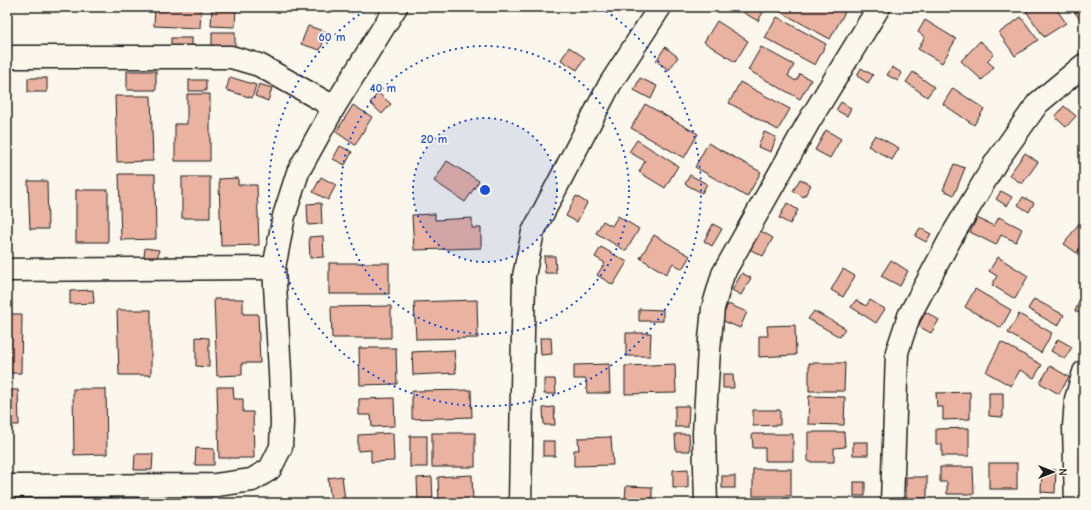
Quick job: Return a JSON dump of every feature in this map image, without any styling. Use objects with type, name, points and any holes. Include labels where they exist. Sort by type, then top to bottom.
[{"type":"street","points":[[7,486],[216,485],[252,480],[270,469],[281,447],[282,422],[274,268],[284,216],[298,172],[334,107],[396,7]]},
{"type":"street","points":[[706,503],[704,433],[709,350],[713,308],[724,274],[808,123],[879,7]]},
{"type":"street","points":[[520,503],[524,276],[533,232],[610,84],[654,9]]},
{"type":"street","points":[[7,57],[231,57],[259,65],[334,107]]},
{"type":"street","points":[[892,503],[897,352],[909,316],[953,234],[996,162],[1038,103],[1084,65]]},
{"type":"street","points":[[7,270],[274,268]]},
{"type":"street","points":[[1076,503],[1074,427],[1076,399],[1084,372]]},
{"type":"building","points":[[155,7],[201,7],[200,28],[154,26]]},
{"type":"building","points":[[212,7],[236,7],[235,27],[211,26]]},
{"type":"building","points":[[734,7],[762,7],[765,9],[758,21]]},
{"type":"building","points":[[781,7],[836,7],[845,12],[830,39],[779,11]]},
{"type":"building","points":[[1032,7],[1055,7],[1066,23],[1044,37],[1026,11]]},
{"type":"building","points":[[1071,7],[1084,7],[1084,25]]},
{"type":"building","points":[[777,17],[826,44],[815,65],[765,38]]},
{"type":"building","points":[[1021,17],[1038,40],[1015,56],[999,33]]},
{"type":"building","points":[[925,20],[956,39],[942,63],[918,49],[925,37],[918,32]]},
{"type":"building","points":[[717,21],[748,41],[735,62],[704,42]]},
{"type":"building","points":[[308,26],[327,32],[320,50],[301,44]]},
{"type":"building","points":[[212,32],[235,32],[235,48],[212,48]]},
{"type":"building","points":[[171,38],[192,38],[192,51],[171,51]]},
{"type":"building","points":[[980,41],[994,54],[987,61],[994,67],[982,80],[961,61]]},
{"type":"building","points":[[569,47],[585,58],[577,70],[561,60]]},
{"type":"building","points":[[665,47],[678,57],[669,70],[656,61]]},
{"type":"building","points":[[761,47],[794,65],[788,76],[796,81],[800,74],[811,80],[800,99],[748,70]]},
{"type":"building","points":[[892,67],[902,73],[898,81],[887,75]]},
{"type":"building","points":[[861,68],[873,75],[868,83],[857,76]]},
{"type":"building","points":[[127,71],[156,71],[156,90],[127,90]]},
{"type":"building","points":[[913,72],[934,87],[927,97],[906,82]]},
{"type":"building","points":[[230,77],[256,85],[252,98],[226,90]]},
{"type":"building","points":[[28,78],[47,78],[47,92],[28,92]]},
{"type":"building","points":[[640,78],[657,86],[651,99],[634,90]]},
{"type":"building","points":[[189,80],[206,80],[206,91],[189,91]]},
{"type":"building","points":[[740,82],[790,109],[778,130],[729,103]]},
{"type":"building","points":[[259,84],[272,88],[268,101],[255,96]]},
{"type":"building","points":[[953,88],[984,109],[974,125],[943,104]]},
{"type":"building","points":[[378,93],[391,104],[382,114],[370,103]]},
{"type":"building","points":[[187,94],[210,94],[210,161],[175,161],[175,124],[187,124]]},
{"type":"building","points":[[115,96],[151,96],[153,161],[117,162]]},
{"type":"building","points":[[841,102],[851,108],[847,116],[836,110]]},
{"type":"building","points":[[645,104],[698,134],[684,158],[631,128]]},
{"type":"building","points":[[353,105],[372,117],[355,145],[336,132]]},
{"type":"building","points":[[1064,106],[1076,116],[1066,127],[1055,117]]},
{"type":"building","points":[[826,130],[841,139],[830,158],[815,150]]},
{"type":"building","points":[[764,132],[776,137],[771,152],[758,147]]},
{"type":"building","points":[[875,135],[899,148],[892,160],[868,146]]},
{"type":"building","points":[[637,140],[678,166],[665,188],[639,172],[645,161],[629,152]]},
{"type":"building","points":[[708,143],[761,172],[747,197],[695,167]]},
{"type":"building","points":[[340,146],[352,152],[345,165],[333,159]]},
{"type":"building","points":[[1025,153],[1038,162],[1022,184],[1009,175]]},
{"type":"building","points":[[447,161],[479,181],[465,202],[434,181]]},
{"type":"building","points":[[954,164],[965,168],[954,195],[943,190]]},
{"type":"building","points":[[119,174],[155,174],[156,239],[121,240]]},
{"type":"building","points":[[690,175],[707,184],[702,193],[685,184]]},
{"type":"building","points":[[182,177],[210,177],[210,218],[182,218]]},
{"type":"building","points":[[321,177],[336,185],[328,200],[313,192]]},
{"type":"building","points":[[238,178],[238,185],[257,185],[259,245],[221,246],[219,179]]},
{"type":"building","points":[[800,179],[811,185],[804,197],[793,191]]},
{"type":"building","points":[[28,181],[47,181],[48,229],[30,229]]},
{"type":"building","points":[[76,190],[108,190],[108,242],[76,242]]},
{"type":"building","points":[[1001,191],[1012,197],[1007,206],[996,199]]},
{"type":"building","points":[[576,196],[587,203],[577,222],[566,216]]},
{"type":"building","points":[[1023,197],[1034,203],[1029,212],[1018,205]]},
{"type":"building","points":[[321,203],[322,224],[308,225],[307,204]]},
{"type":"building","points":[[787,203],[798,210],[790,224],[779,218]]},
{"type":"building","points":[[435,214],[435,220],[472,218],[472,228],[481,228],[481,248],[414,250],[412,215]]},
{"type":"building","points":[[618,216],[639,229],[626,251],[596,233],[603,221],[612,226]]},
{"type":"building","points":[[999,217],[1022,229],[1016,242],[1001,235],[996,245],[970,232],[977,218],[994,226]]},
{"type":"building","points":[[1080,222],[1084,225],[1084,243],[1077,253],[1064,244]]},
{"type":"building","points":[[713,224],[722,229],[712,246],[704,241]]},
{"type":"building","points":[[920,228],[931,234],[926,242],[915,236]]},
{"type":"building","points":[[759,230],[773,238],[763,256],[749,249]]},
{"type":"building","points":[[654,235],[690,256],[682,269],[673,263],[666,274],[640,258]]},
{"type":"building","points":[[323,236],[324,257],[310,258],[309,237]]},
{"type":"building","points":[[601,247],[627,262],[613,285],[597,275],[605,263],[595,257]]},
{"type":"building","points":[[145,248],[159,250],[157,260],[144,257]]},
{"type":"building","points":[[544,256],[555,256],[556,273],[545,273]]},
{"type":"building","points":[[998,257],[1028,276],[1015,299],[992,285],[997,276],[989,271]]},
{"type":"building","points":[[891,260],[908,271],[900,286],[881,276]]},
{"type":"building","points":[[329,263],[389,263],[389,294],[329,294]]},
{"type":"building","points":[[843,269],[855,276],[843,297],[831,290]]},
{"type":"building","points":[[742,273],[751,278],[741,295],[732,290]]},
{"type":"building","points":[[975,289],[1011,310],[1001,328],[965,307]]},
{"type":"building","points":[[93,290],[94,303],[70,304],[70,291]]},
{"type":"building","points":[[214,299],[243,299],[243,314],[258,314],[260,363],[242,363],[242,375],[217,376]]},
{"type":"building","points":[[1034,299],[1064,315],[1058,326],[1028,309]]},
{"type":"building","points":[[477,300],[478,338],[416,339],[414,302]]},
{"type":"building","points":[[856,300],[866,306],[870,300],[885,309],[876,323],[851,307]]},
{"type":"building","points":[[1080,300],[1084,302],[1084,315],[1075,311]]},
{"type":"building","points":[[728,304],[747,312],[740,328],[721,320]]},
{"type":"building","points":[[391,306],[391,338],[332,338],[331,307]]},
{"type":"building","points":[[639,309],[663,310],[663,321],[639,321]]},
{"type":"building","points":[[117,310],[151,310],[151,375],[119,375]]},
{"type":"building","points":[[814,311],[845,328],[840,337],[808,319]]},
{"type":"building","points":[[926,312],[939,320],[931,333],[918,326]]},
{"type":"building","points":[[9,314],[22,314],[21,373],[7,373]]},
{"type":"building","points":[[1019,314],[1052,333],[1041,353],[1008,333]]},
{"type":"building","points":[[795,325],[796,355],[759,357],[759,336],[768,336],[767,326]]},
{"type":"building","points":[[626,333],[651,333],[650,356],[626,356]]},
{"type":"building","points":[[196,337],[209,338],[209,367],[196,366]]},
{"type":"building","points":[[540,338],[551,338],[552,354],[541,355]]},
{"type":"building","points":[[1058,339],[1072,347],[1065,359],[1051,351]]},
{"type":"building","points":[[1001,342],[1042,365],[1034,378],[1020,370],[1011,386],[986,372]]},
{"type":"building","points":[[359,348],[396,348],[397,384],[360,385]]},
{"type":"building","points":[[454,350],[456,373],[413,375],[412,352]]},
{"type":"building","points":[[809,363],[845,363],[844,391],[809,391]]},
{"type":"building","points":[[609,364],[610,393],[587,393],[586,379],[574,379],[574,365]]},
{"type":"building","points":[[675,364],[676,393],[625,394],[625,366]]},
{"type":"building","points":[[1050,366],[1069,377],[1059,394],[1040,383]]},
{"type":"building","points":[[723,374],[733,374],[734,388],[723,388]]},
{"type":"building","points":[[544,379],[555,379],[556,394],[544,394]]},
{"type":"building","points":[[217,387],[233,387],[234,399],[243,399],[243,412],[253,412],[254,458],[219,458]]},
{"type":"building","points":[[73,389],[106,389],[107,454],[74,455]]},
{"type":"building","points":[[7,390],[18,390],[19,425],[7,425]]},
{"type":"building","points":[[471,390],[472,417],[412,419],[412,391]]},
{"type":"building","points":[[970,392],[970,419],[943,420],[943,407],[937,407],[936,393]]},
{"type":"building","points":[[989,393],[1003,393],[1003,417],[989,416]]},
{"type":"building","points":[[809,396],[845,397],[844,425],[808,424]]},
{"type":"building","points":[[394,398],[395,426],[372,427],[371,415],[359,415],[359,399]]},
{"type":"building","points":[[675,406],[689,406],[688,427],[675,427]]},
{"type":"building","points":[[554,407],[555,425],[544,425],[543,408]]},
{"type":"building","points":[[753,410],[780,410],[780,425],[753,426]]},
{"type":"building","points":[[969,428],[969,456],[942,456],[942,444],[936,444],[936,429]]},
{"type":"building","points":[[808,432],[844,432],[845,447],[834,448],[834,462],[808,462]]},
{"type":"building","points":[[393,433],[394,461],[371,462],[371,450],[358,451],[358,435]]},
{"type":"building","points":[[432,433],[475,433],[475,467],[432,467]]},
{"type":"building","points":[[675,434],[689,434],[690,451],[676,451]]},
{"type":"building","points":[[752,434],[793,434],[793,461],[765,461],[765,448],[753,448]]},
{"type":"building","points":[[410,436],[427,436],[427,467],[410,467]]},
{"type":"building","points":[[611,437],[613,465],[574,466],[574,450],[579,450],[578,438]]},
{"type":"building","points":[[543,441],[555,441],[555,456],[543,456]]},
{"type":"building","points":[[853,442],[868,442],[868,455],[853,455]]},
{"type":"building","points":[[196,448],[214,449],[214,465],[195,465]]},
{"type":"building","points":[[135,454],[153,454],[152,470],[134,470]]},
{"type":"building","points":[[989,463],[1017,463],[1017,489],[989,489]]},
{"type":"building","points":[[940,467],[973,467],[974,494],[947,494],[947,482],[940,482]]},
{"type":"building","points":[[688,469],[688,488],[673,488],[673,470]]},
{"type":"building","points":[[753,469],[791,469],[791,496],[753,496]]},
{"type":"building","points":[[1042,470],[1056,470],[1055,493],[1041,492]]},
{"type":"building","points":[[472,475],[473,503],[439,503],[438,477]]},
{"type":"building","points":[[342,476],[345,500],[331,502],[328,478]]},
{"type":"building","points":[[722,476],[735,476],[735,488],[722,488]]},
{"type":"building","points":[[432,477],[433,503],[418,503],[417,478]]},
{"type":"building","points":[[906,477],[927,477],[927,498],[906,498]]},
{"type":"building","points":[[854,482],[865,482],[865,496],[854,496]]},
{"type":"building","points":[[626,486],[652,487],[652,501],[625,500]]},
{"type":"building","points":[[990,499],[1047,499],[1047,503],[990,503]]}]
